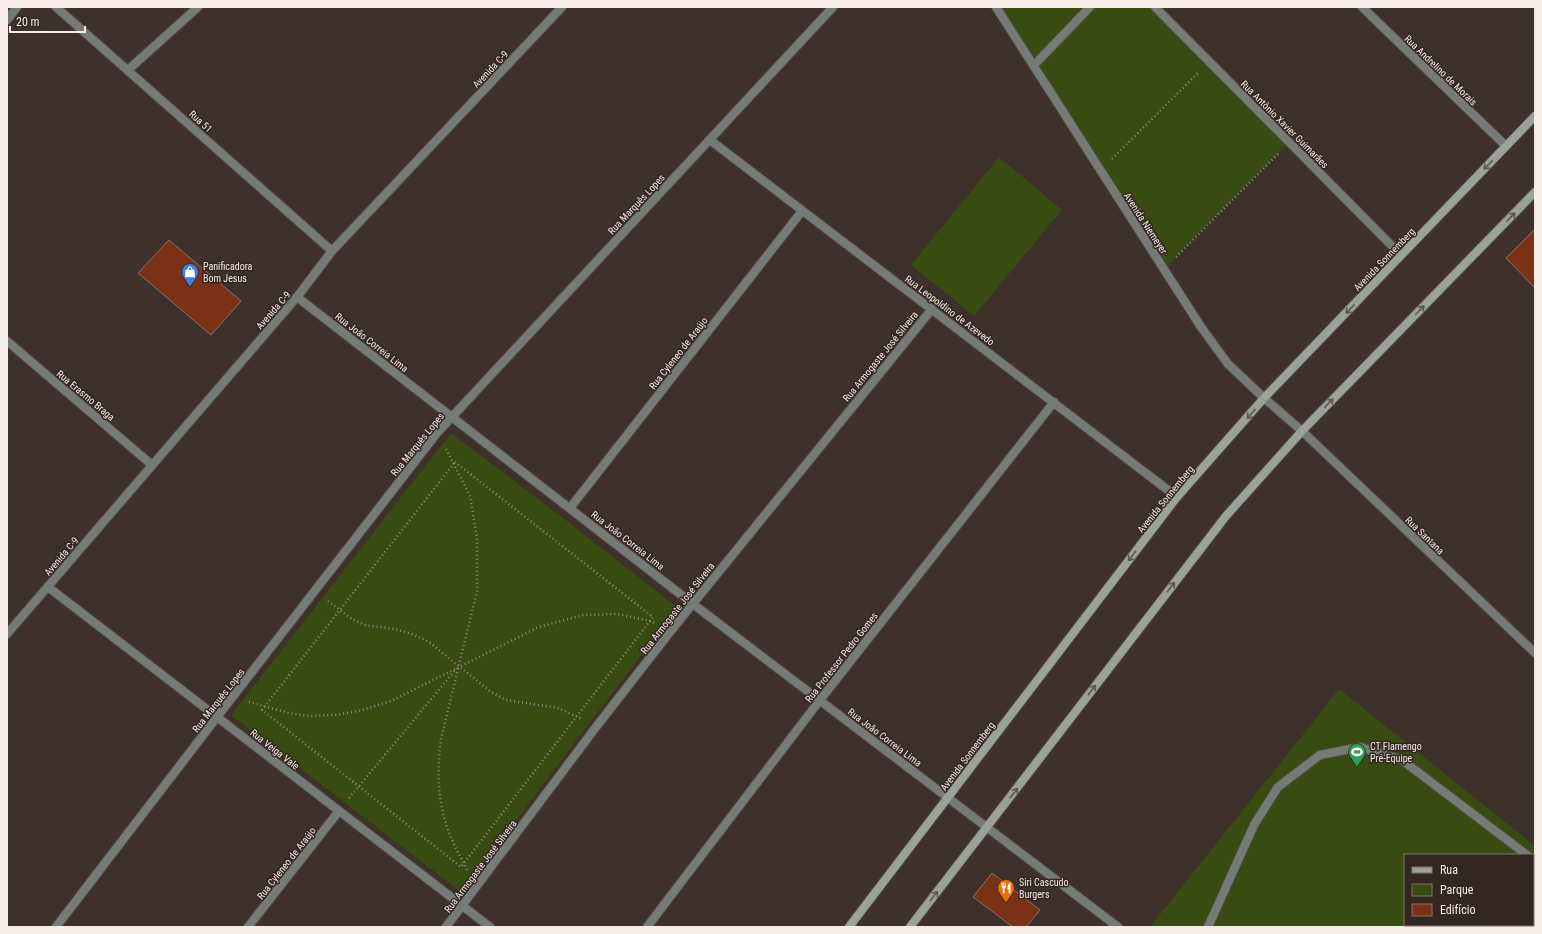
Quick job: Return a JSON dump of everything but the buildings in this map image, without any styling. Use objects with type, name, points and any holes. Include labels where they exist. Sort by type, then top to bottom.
[{"type":"street","points":[[7,20],[17,7]]},
{"type":"street","name":"Rua 51","points":[[56,7],[332,251]]},
{"type":"street","points":[[128,70],[198,7]]},
{"type":"street","name":"Avenida C-9","points":[[7,634],[297,297],[332,251],[562,7]]},
{"type":"street","name":"Rua Marquês Lopes","points":[[56,927],[437,433],[833,7]]},
{"type":"street","name":"Avenida Niemeyer","points":[[996,7],[1201,327],[1228,364],[1302,431]]},
{"type":"street","points":[[1034,65],[1090,7]]},
{"type":"street","name":"Rua Antônio Xavier Guimarães","points":[[1155,7],[1401,255]]},
{"type":"street","name":"Rua Andrelino de Morais","points":[[1362,7],[1506,146]]},
{"type":"street","name":"Avenida Sonnemberg","points":[[849,927],[1177,497],[1264,398],[1535,116]]},
{"type":"street","name":"Rua Leopoldino de Azevedo","points":[[710,140],[1177,497]]},
{"type":"street","points":[[910,927],[1226,516],[1302,431],[1535,192]]},
{"type":"street","name":"Rua Cyleneo de Araújo","points":[[570,508],[802,211]]},
{"type":"street","name":"Rua João Correia Lima","points":[[297,297],[693,604],[988,827]]},
{"type":"street","name":"Rua Armogaste José Silveira","points":[[446,927],[596,727],[670,632],[932,309]]},
{"type":"street","name":"Rua Erasmo Braga","points":[[7,341],[152,465]]},
{"type":"street","name":"Rua Professor Pedro Gomes","points":[[647,927],[820,700],[1054,402]]},
{"type":"street","name":"Rua Santana","points":[[1302,431],[1534,650]]},
{"type":"street","name":"Rua Veiga Vale","points":[[48,587],[490,927]]},
{"type":"street","points":[[1208,927],[1254,825],[1278,787],[1320,755],[1360,747],[1402,760],[1526,854]]},
{"type":"street","name":"Rua Cyleneo de Araújo","points":[[248,927],[339,811]]},
{"type":"street","points":[[988,827],[1118,927]]},
{"type":"path","points":[[1101,170],[1209,62]]},
{"type":"path","points":[[1164,269],[1289,143]]},
{"type":"path","points":[[437,433],[470,496],[477,538],[476,591],[441,740],[438,760],[438,786],[442,813],[453,842],[476,889]]},
{"type":"path","points":[[455,462],[653,617],[461,867],[262,710],[454,464],[455,462]]},
{"type":"path","points":[[316,590],[352,619],[365,624],[395,629],[412,634],[429,642],[491,692],[506,700],[558,708],[577,716],[596,727]]},
{"type":"path","points":[[233,698],[289,713],[310,716],[337,715],[362,710],[391,701],[458,666],[539,627],[583,615],[617,614],[651,621],[670,632]]},
{"type":"path","points":[[339,811],[458,666]]},
{"type":"green space","points":[[996,7],[1155,7],[1289,143],[1164,269]]},
{"type":"green space","points":[[999,157],[1062,210],[974,316],[911,265]]},
{"type":"green space","points":[[451,433],[678,608],[462,893],[231,715]]},
{"type":"green space","name":"CT Flamengo Pré-Equipe","points":[[1339,689],[1535,846],[1535,927],[1150,927]]},
{"type":"place","name":"Panificadora Bom Jesus","points":[[190,287]]},
{"type":"place","name":"CT Flamengo Pré-Equipe","points":[[1357,767]]},
{"type":"place","name":"Siri Cascudo Burgers","points":[[1006,903]]}]
